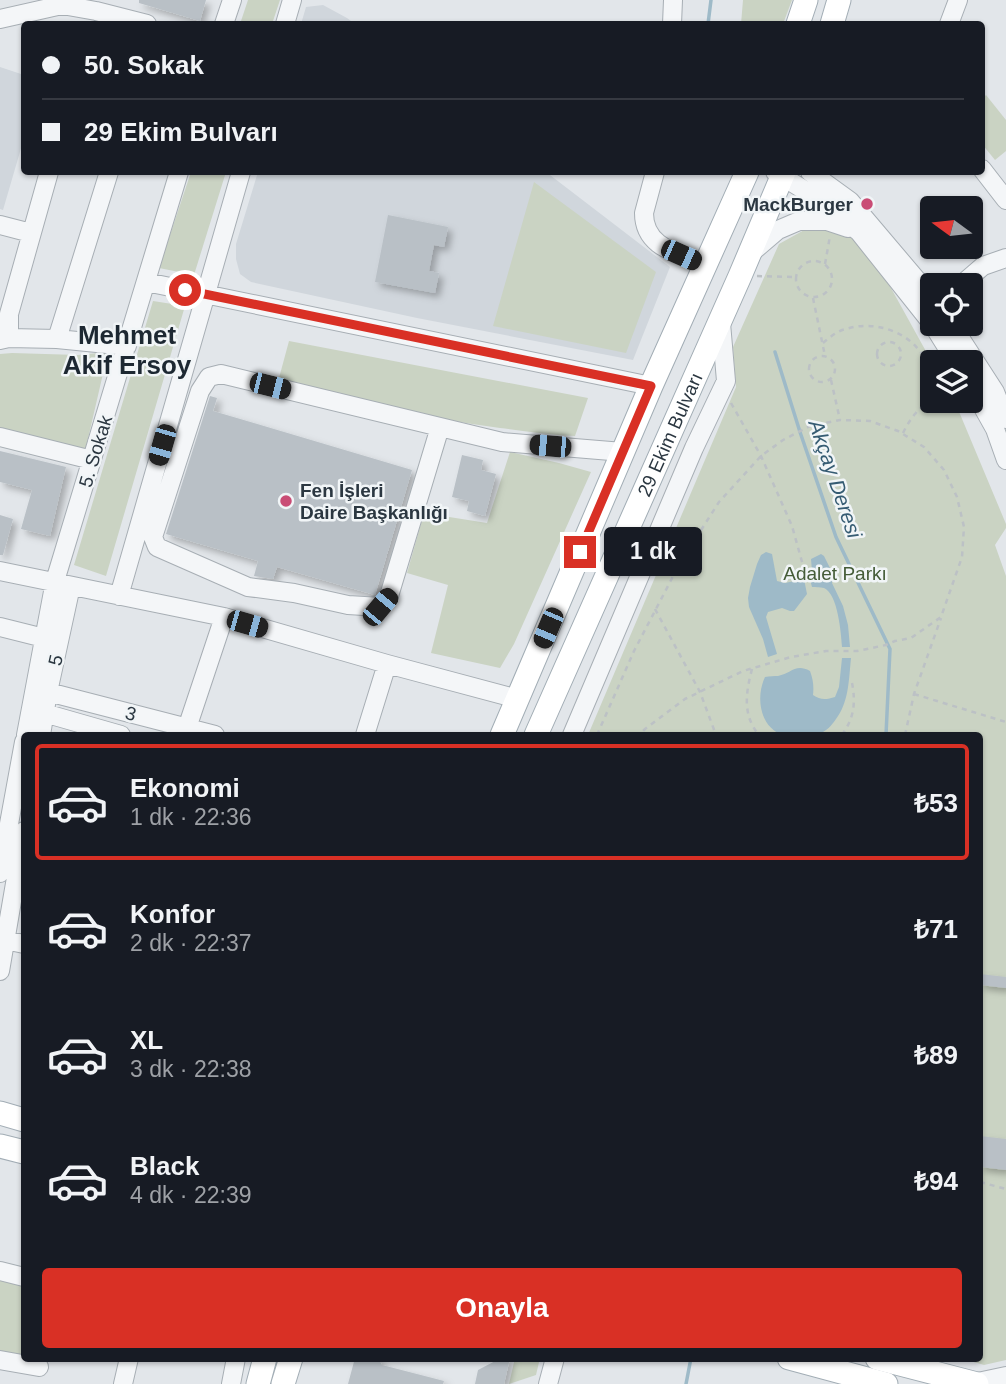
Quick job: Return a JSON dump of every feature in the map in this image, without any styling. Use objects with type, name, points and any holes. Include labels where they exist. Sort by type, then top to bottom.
[{"type":"main road","points":[[799,21],[806,0]]},
{"type":"main road","points":[[832,21],[839,0]]},
{"type":"main road","name":"29 Ekim Bulvarı","points":[[503,732],[651,386],[746,175]]},
{"type":"main road","name":"29 Ekim Bulvarı","points":[[537,732],[744,266],[779,175]]},
{"type":"main road","points":[[0,1114],[21,1119]]},
{"type":"main road","points":[[0,1146],[21,1151]]},
{"type":"main road","points":[[258,1384],[264,1362]]},
{"type":"main road","points":[[283,1384],[290,1362]]},
{"type":"main road","points":[[803,1362],[882,1384]]},
{"type":"main road","points":[[892,1362],[975,1384]]},
{"type":"street","points":[[225,21],[232,0]]},
{"type":"street","points":[[286,21],[292,0]]},
{"type":"street","points":[[672,21],[673,0]]},
{"type":"street","points":[[951,21],[958,0]]},
{"type":"street","points":[[0,19],[62,3],[94,18],[120,21]]},
{"type":"street","points":[[985,173],[1006,200]]},
{"type":"street","points":[[48,175],[9,314],[5,339],[57,339],[127,346]]},
{"type":"street","points":[[57,339],[108,175]]},
{"type":"street","name":"5. Sokak","points":[[27,732],[44,638],[63,584],[92,460],[179,175]]},
{"type":"street","points":[[119,596],[240,175]]},
{"type":"street","points":[[653,175],[644,213],[648,232],[657,244],[705,265]]},
{"type":"street","points":[[783,175],[859,232],[933,325],[949,350]]},
{"type":"street","points":[[814,175],[850,201]]},
{"type":"street","points":[[834,175],[850,201],[920,284]]},
{"type":"street","points":[[744,266],[778,229],[799,222],[827,221],[859,232]]},
{"type":"street","points":[[0,225],[31,233]]},
{"type":"street","points":[[976,273],[983,267],[1006,258]]},
{"type":"street","points":[[146,282],[651,386]]},
{"type":"street","points":[[573,732],[694,447],[726,381],[720,320]]},
{"type":"street","points":[[960,336],[1000,390],[1006,419]]},
{"type":"street","points":[[440,427],[389,596],[380,607],[348,605],[294,593],[248,587],[157,547],[153,537],[200,391],[209,377],[221,374],[502,442],[623,452]]},
{"type":"street","points":[[983,408],[995,429],[1006,460]]},
{"type":"street","points":[[0,437],[92,460]]},
{"type":"street","points":[[0,571],[224,617],[518,699]]},
{"type":"street","name":"5","points":[[41,732],[63,584]]},
{"type":"street","points":[[187,728],[224,617]]},
{"type":"street","points":[[0,627],[44,638]]},
{"type":"street","points":[[366,732],[387,664]]},
{"type":"street","name":"3","points":[[48,691],[203,732]]},
{"type":"street","points":[[44,713],[110,732]]},
{"type":"street","points":[[0,971],[5,940],[11,830],[21,762]]},
{"type":"street","points":[[0,873],[11,830]]},
{"type":"street","points":[[5,940],[21,943]]},
{"type":"street","points":[[0,1271],[21,1276]]},
{"type":"street","points":[[0,1360],[38,1370]]},
{"type":"street","points":[[123,1384],[128,1362]]},
{"type":"street","points":[[231,1384],[235,1362]]},
{"type":"street","points":[[548,1384],[554,1362]]},
{"type":"street","points":[[975,1384],[1006,1377]]},
{"type":"path","points":[[825,264],[833,223]]},
{"type":"path","points":[[816,260],[825,264],[832,276],[826,293],[813,298],[803,294],[796,282],[799,268],[806,262],[816,260]]},
{"type":"path","points":[[744,266],[796,277]]},
{"type":"path","points":[[813,298],[825,356]]},
{"type":"path","points":[[823,343],[833,334],[845,329],[876,326],[900,334],[920,351]]},
{"type":"path","points":[[891,342],[899,347],[902,356],[897,364],[888,366],[880,362],[877,353],[882,345],[891,342]]},
{"type":"path","points":[[818,356],[831,359],[836,369],[831,380],[819,383],[813,380],[809,374],[812,360],[818,356]]},
{"type":"path","points":[[831,380],[839,420]]},
{"type":"path","points":[[723,388],[761,456],[792,526],[804,569]]},
{"type":"path","points":[[903,434],[911,418],[920,409]]},
{"type":"path","points":[[598,732],[655,609],[680,563],[719,502],[761,456],[783,440],[807,427],[839,420],[870,421],[903,434],[924,447],[944,470],[957,497],[964,527],[962,557],[914,694],[906,732]]},
{"type":"path","points":[[655,609],[700,692],[715,732]]},
{"type":"path","points":[[642,732],[685,699],[752,669],[791,657],[857,651],[886,645],[911,638],[941,617]]},
{"type":"path","points":[[752,669],[746,704],[748,718],[757,732]]},
{"type":"path","points":[[844,732],[854,711],[852,683]]},
{"type":"path","points":[[914,694],[1006,722]]},
{"type":"path","points":[[983,1183],[1006,1189]]},
{"type":"shaded area","points":[[323,5],[351,21],[302,21],[306,7]]},
{"type":"shaded area","points":[[0,67],[21,74],[21,148],[3,210],[0,209]]},
{"type":"shaded area","points":[[257,175],[550,175],[670,267],[633,360],[251,282],[240,274],[236,244]]},
{"type":"green space","points":[[248,0],[280,0],[273,21],[241,21]]},
{"type":"green space","points":[[743,0],[792,0],[784,21],[741,21]]},
{"type":"green space","points":[[985,96],[1006,120],[1006,151],[995,160],[985,148]]},
{"type":"green space","points":[[190,175],[225,175],[194,275],[159,268]]},
{"type":"green space","points":[[534,182],[656,272],[626,353],[493,326]]},
{"type":"green space","name":"Adalet Parkı","points":[[806,229],[828,229],[851,237],[881,270],[925,350],[920,350],[920,413],[959,413],[1006,524],[995,545],[1006,576],[1006,1360],[984,1365],[974,1362],[983,1362],[983,732],[589,732],[736,387],[733,347],[779,244]]},
{"type":"green space","points":[[153,301],[185,306],[106,576],[74,565]]},
{"type":"green space","points":[[289,341],[588,398],[575,436],[500,428],[417,414],[334,395],[279,378]]},
{"type":"green space","points":[[108,352],[84,456],[0,433],[0,354],[78,355]]},
{"type":"green space","points":[[510,452],[591,472],[514,644],[500,668],[431,653],[448,585],[407,573],[424,513],[487,523]]},
{"type":"green space","points":[[0,1279],[21,1283],[21,1355],[0,1351]]},
{"type":"green space","points":[[514,1362],[539,1362],[536,1375],[509,1384]]},
{"type":"water","points":[[766,552],[772,554],[777,581],[785,583],[804,579],[807,594],[794,611],[782,608],[768,612],[766,617],[777,654],[768,657],[748,598],[757,564],[761,555]]},
{"type":"water","points":[[821,554],[831,570],[832,583],[843,606],[850,647],[842,647],[833,598],[824,588],[812,587],[809,576],[812,571],[811,559]]},
{"type":"water","points":[[842,658],[851,658],[848,688],[842,710],[823,732],[777,732],[768,724],[761,709],[762,684],[765,677],[805,669],[811,674],[813,695],[821,699],[835,697],[839,687]]},
{"type":"building","points":[[139,0],[206,0],[200,21],[139,3]]},
{"type":"building","points":[[388,215],[448,227],[444,247],[434,245],[432,255],[429,271],[439,273],[435,293],[375,282]]},
{"type":"building","name":"Fen İşleri Daire Başkanlığı","points":[[210,396],[217,398],[213,411],[412,470],[375,595],[277,567],[273,579],[254,576],[258,561],[166,534]]},
{"type":"building","points":[[0,451],[66,467],[50,536],[21,529],[32,490],[0,482]]},
{"type":"building","points":[[462,455],[483,460],[481,470],[496,474],[485,516],[467,511],[469,501],[452,497]]},
{"type":"building","points":[[0,515],[13,519],[3,555],[0,555]]},
{"type":"building","points":[[983,974],[1006,977],[1006,988],[983,985]]},
{"type":"building","points":[[983,1136],[1006,1139],[1006,1170],[983,1167]]},
{"type":"building","points":[[354,1362],[380,1362],[382,1365],[444,1381],[443,1384],[348,1384]]},
{"type":"building","points":[[493,1362],[509,1362],[504,1384],[475,1384],[478,1370]]},
{"type":"waterway","name":"Akçay Deresi","points":[[708,21],[711,0]]},
{"type":"waterway","name":"Akçay Deresi","points":[[775,352],[836,537],[890,649],[886,732]]},
{"type":"waterway","name":"Akçay Deresi","points":[[686,1384],[690,1362]]},
{"type":"place","name":"MackBurger","points":[[867,204]]},
{"type":"place","name":"Fen İşleri Daire Başkanlığı","points":[[286,501]]},
{"type":"district","name":"Mehmet Akif Ersoy","points":[[127,350]]},
{"type":"route","points":[[185,290],[651,386],[580,552]]}]
